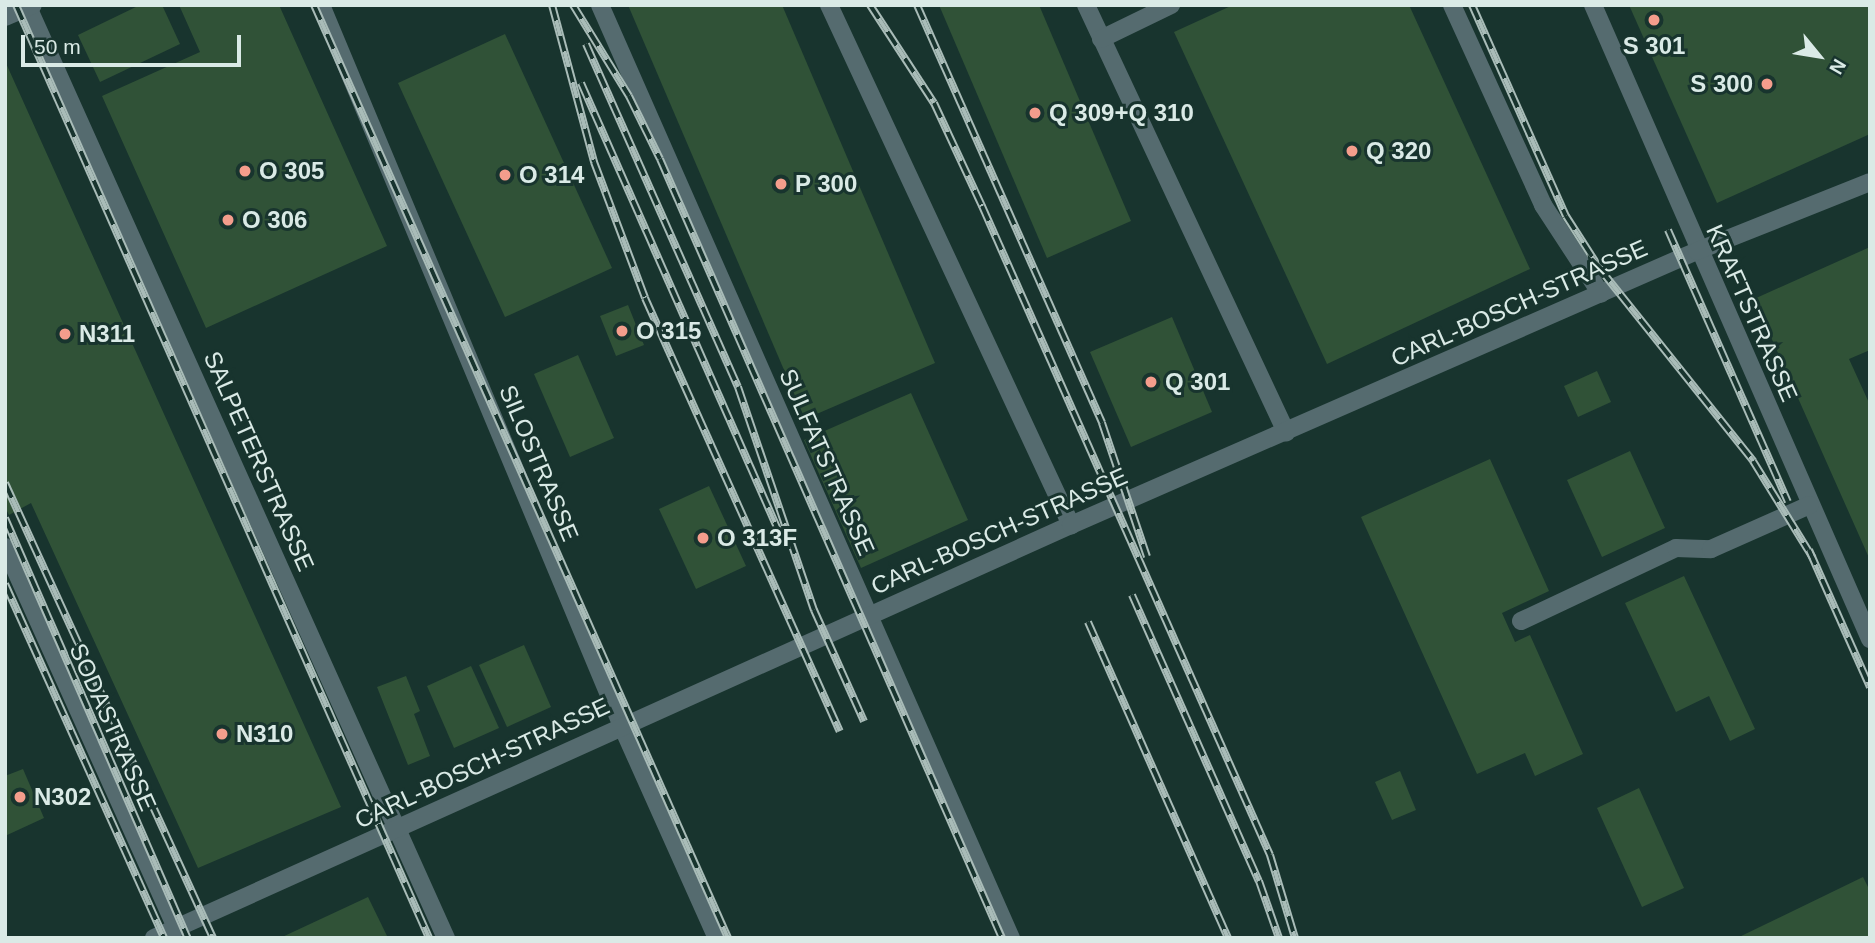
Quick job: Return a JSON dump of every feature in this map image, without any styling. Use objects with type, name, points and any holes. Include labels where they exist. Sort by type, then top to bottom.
[{"type":"street","name":"SILOSTRASSE","points":[[321,5],[622,726],[717,938]]},
{"type":"street","name":"SULFATSTRASSE","points":[[600,5],[1011,938]]},
{"type":"street","points":[[829,5],[1071,525]]},
{"type":"street","points":[[1086,5],[1286,432]]},
{"type":"street","points":[[1101,38],[1171,5]]},
{"type":"street","points":[[1452,5],[1543,205],[1601,293]]},
{"type":"street","name":"KRAFTSTRASSE","points":[[1593,5],[1697,251],[1870,639]]},
{"type":"street","points":[[5,18],[29,6]]},
{"type":"street","name":"SALPETERSTRASSE","points":[[29,6],[446,938]]},
{"type":"street","name":"CARL-BOSCH-STRASSE","points":[[155,938],[1071,525],[1697,251],[1870,182]]},
{"type":"street","points":[[1521,621],[1675,548],[1711,549],[1810,505]]},
{"type":"street","name":"SODASTRASSE","points":[[5,547],[176,928]]},
{"type":"building","points":[[140,5],[162,5],[180,44],[100,82],[78,35]]},
{"type":"building","name":"O 305","points":[[179,5],[279,5],[387,246],[206,328],[102,96],[200,52]]},
{"type":"building","name":"P 300","points":[[628,5],[782,5],[935,363],[805,419]]},
{"type":"building","name":"Q 309+Q 310","points":[[939,5],[1039,5],[1131,221],[1047,258]]},
{"type":"building","name":"Q 320","points":[[1233,5],[1409,5],[1530,269],[1327,364],[1174,32]]},
{"type":"building","name":"S 300","points":[[1629,5],[1870,5],[1870,134],[1717,203]]},
{"type":"building","name":"O 314","points":[[505,34],[612,268],[505,317],[398,83]]},
{"type":"building","points":[[5,61],[341,807],[198,868],[31,503],[9,515],[5,507]]},
{"type":"building","points":[[1870,247],[1870,350],[1849,359],[1870,405],[1870,560],[1754,299]]},
{"type":"building","name":"O 315","points":[[628,305],[644,345],[616,356],[600,316]]},
{"type":"building","name":"Q 301","points":[[1172,317],[1212,412],[1131,447],[1090,352]]},
{"type":"building","points":[[578,355],[614,438],[570,457],[534,374]]},
{"type":"building","points":[[1597,371],[1611,402],[1578,417],[1564,386]]},
{"type":"building","points":[[911,393],[968,520],[861,568],[804,440]]},
{"type":"building","points":[[1630,451],[1665,528],[1602,557],[1567,480]]},
{"type":"building","points":[[1490,459],[1549,591],[1502,613],[1515,642],[1530,635],[1583,754],[1535,776],[1525,753],[1477,774],[1361,517]]},
{"type":"building","name":"O 313F","points":[[709,486],[746,566],[696,589],[659,509]]},
{"type":"building","points":[[1684,576],[1755,729],[1730,741],[1709,696],[1676,712],[1625,603]]},
{"type":"building","points":[[524,645],[551,707],[507,727],[479,665]]},
{"type":"building","points":[[471,666],[499,728],[454,748],[427,686]]},
{"type":"building","points":[[406,676],[420,711],[414,714],[430,756],[408,765],[377,687]]},
{"type":"building","name":"N302","points":[[23,769],[44,818],[5,836],[5,776]]},
{"type":"building","points":[[1400,771],[1416,810],[1392,820],[1375,782]]},
{"type":"building","points":[[1639,788],[1684,888],[1642,907],[1597,808]]},
{"type":"building","points":[[1863,877],[1870,891],[1870,938],[1737,938]]},
{"type":"building","points":[[368,897],[388,938],[280,938]]},
{"type":"railway","points":[[16,5],[429,938]]},
{"type":"railway","points":[[314,5],[728,938]]},
{"type":"railway","points":[[552,5],[594,162],[645,298],[840,731]]},
{"type":"railway","points":[[573,5],[629,96],[660,159],[1002,938]]},
{"type":"railway","points":[[870,5],[934,103],[982,206],[1270,855],[1295,938]]},
{"type":"railway","points":[[917,5],[1102,423],[1147,557]]},
{"type":"railway","points":[[1472,5],[1566,216],[1600,269],[1753,461],[1813,558]]},
{"type":"railway","points":[[586,44],[738,387],[814,610],[864,721]]},
{"type":"railway","points":[[581,83],[780,535]]},
{"type":"railway","points":[[1668,230],[1788,502]]},
{"type":"railway","points":[[5,483],[213,938]]},
{"type":"railway","points":[[5,518],[188,938]]},
{"type":"railway","points":[[1809,550],[1870,687]]},
{"type":"railway","points":[[5,584],[164,938]]},
{"type":"railway","points":[[1132,595],[1259,881],[1279,938]]},
{"type":"railway","points":[[1088,622],[1228,938]]},
{"type":"place","name":"S 301","points":[[1654,20]]},
{"type":"place","name":"S 300","points":[[1767,84]]},
{"type":"place","name":"Q 309+Q 310","points":[[1035,113]]},
{"type":"place","name":"Q 320","points":[[1352,151]]},
{"type":"place","name":"O 305","points":[[245,171]]},
{"type":"place","name":"O 314","points":[[505,175]]},
{"type":"place","name":"P 300","points":[[781,184]]},
{"type":"place","name":"O 306","points":[[228,220]]},
{"type":"place","name":"O 315","points":[[622,331]]},
{"type":"place","name":"N311","points":[[65,334]]},
{"type":"place","name":"Q 301","points":[[1151,382]]},
{"type":"place","name":"O 313F","points":[[703,538]]},
{"type":"place","name":"N310","points":[[222,734]]},
{"type":"place","name":"N302","points":[[20,797]]}]
